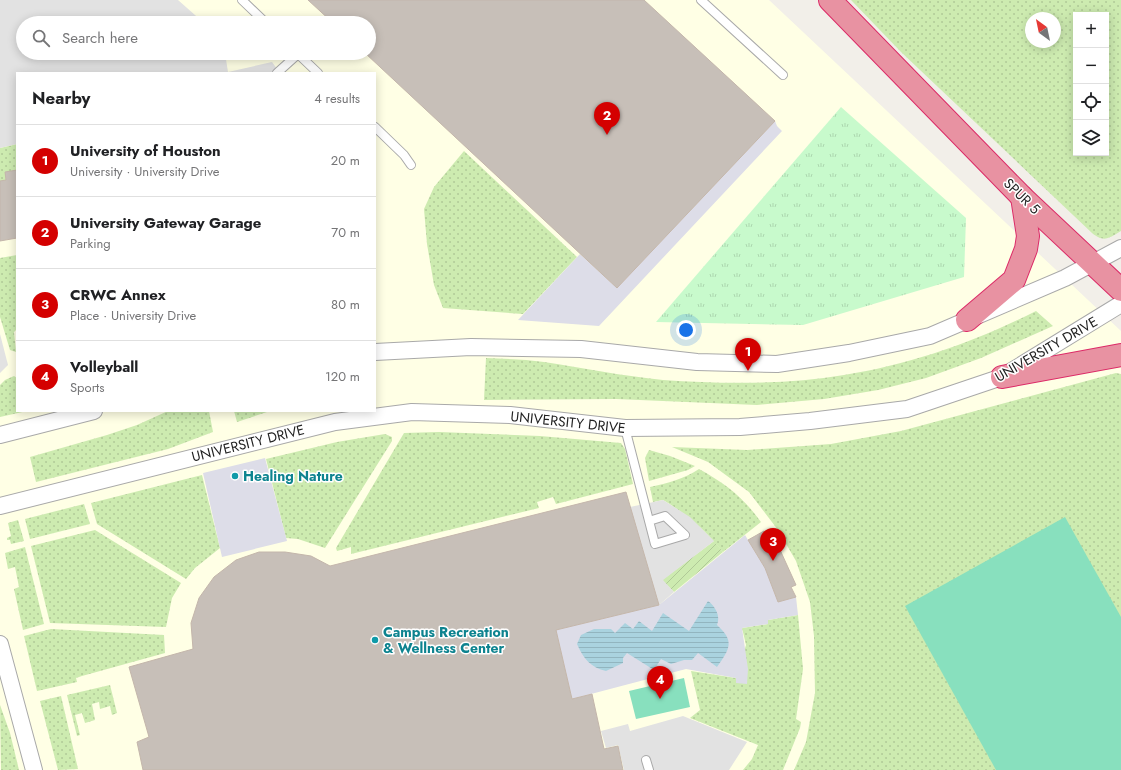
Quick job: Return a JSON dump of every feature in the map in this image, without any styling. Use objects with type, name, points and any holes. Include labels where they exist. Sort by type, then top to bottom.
[{"type":"highway","name":"SPUR 5","points":[[830,0],[1022,197],[1121,290]]},
{"type":"highway","points":[[968,320],[1014,280],[1026,249],[1028,236],[1022,197]]},
{"type":"highway","points":[[1002,377],[1121,355]]},
{"type":"street","points":[[376,352],[471,347],[582,349],[697,362],[777,364],[849,353],[930,336],[1093,264],[1121,248]]},
{"type":"street","name":"UNIVERSITY DRIVE","points":[[0,506],[335,422],[412,412],[510,415],[626,428],[740,427],[810,421],[907,409],[1002,377],[1121,304]]},
{"type":"street","points":[[0,435],[90,412]]},
{"type":"street","points":[[0,644],[34,770]]},
{"type":"lane","points":[[242,0],[259,16]]},
{"type":"lane","points":[[701,0],[783,75]]},
{"type":"lane","points":[[278,72],[291,60]]},
{"type":"lane","points":[[305,60],[317,72]]},
{"type":"lane","points":[[376,128],[404,155],[411,165]]},
{"type":"lane","points":[[626,428],[649,520]]},
{"type":"lane","points":[[646,760],[648,770]]},
{"type":"shaded area","points":[[0,0],[769,0],[1121,331],[1121,770],[0,770]]},
{"type":"shaded area","points":[[0,0],[178,0],[196,16],[16,16],[16,60],[226,60],[228,72],[16,72],[16,144],[0,148]]},
{"type":"shaded area","points":[[272,62],[279,72],[228,72]]},
{"type":"shaded area","points":[[775,121],[777,126],[782,131],[599,326],[518,320],[580,254],[617,288]]},
{"type":"shaded area","points":[[0,334],[8,365],[0,373]]},
{"type":"shaded area","points":[[265,458],[287,541],[222,557],[203,473]]},
{"type":"shaded area","points":[[663,500],[690,517],[714,541],[663,580],[674,592],[659,605],[630,507]]},
{"type":"shaded area","points":[[745,535],[765,568],[778,602],[796,597],[798,615],[768,620],[768,624],[742,628],[748,669],[747,684],[736,683],[736,678],[686,669],[572,699],[556,630],[659,605]]},
{"type":"shaded area","points":[[683,716],[747,742],[729,770],[624,770],[618,745],[606,748],[601,731],[628,724],[630,731]]},
{"type":"green space","points":[[851,0],[1121,0],[1121,231],[1103,239],[1092,233],[901,52]]},
{"type":"green space","points":[[841,107],[966,218],[964,277],[803,325],[656,322]]},
{"type":"green space","points":[[16,144],[16,173],[7,181],[0,182],[0,148]]},
{"type":"green space","points":[[464,151],[577,257],[523,314],[443,308],[434,285],[427,244],[424,209],[434,187]]},
{"type":"green space","points":[[16,255],[16,330],[14,332],[16,352],[10,350],[0,317],[0,258]]},
{"type":"green space","points":[[1036,311],[1053,326],[981,358],[926,378],[878,390],[824,399],[757,405],[616,399],[484,400],[486,358],[537,361],[663,380],[731,383],[799,381],[869,371],[918,358],[967,342]]},
{"type":"green space","points":[[1116,373],[1121,374],[1121,770],[794,770],[806,742],[815,693],[814,636],[810,602],[796,561],[778,530],[749,492],[708,462],[672,447],[747,450],[831,444],[901,431]]},
{"type":"green space","points":[[14,376],[16,377],[16,412],[22,412],[0,417],[0,385],[5,380]]},
{"type":"green space","points":[[166,412],[209,412],[213,432],[168,449],[36,482],[30,457],[137,425]]},
{"type":"green space","points":[[234,412],[267,412],[237,422]]},
{"type":"green space","points":[[439,432],[540,436],[621,443],[625,449],[633,484],[556,504],[553,497],[537,502],[539,508],[351,554],[351,547],[337,551],[336,548],[404,433]]},
{"type":"green space","points":[[385,434],[392,437],[392,441],[325,548],[298,539],[286,538],[266,459],[337,442]]},
{"type":"green space","points":[[649,450],[670,456],[695,466],[688,470],[649,481],[645,458]]},
{"type":"green space","points":[[699,469],[718,480],[741,498],[761,522],[723,552],[702,529],[681,512],[663,500],[653,502],[650,487],[676,480]]},
{"type":"green space","points":[[202,475],[220,548],[195,568],[186,579],[97,524],[91,503]]},
{"type":"green space","points":[[84,504],[90,524],[30,539],[25,519]]},
{"type":"green space","points":[[1065,517],[1121,617],[1121,770],[996,770],[905,606]]},
{"type":"green space","points":[[18,520],[24,541],[11,544],[10,540],[7,540],[7,538],[11,536],[8,523]]},
{"type":"green space","points":[[95,530],[181,583],[172,598],[166,627],[50,623],[31,546]]},
{"type":"green space","points":[[714,541],[723,552],[674,592],[662,580]]},
{"type":"green space","points":[[25,547],[44,624],[23,630],[14,589],[19,587],[15,567],[8,569],[5,553]]},
{"type":"green space","points":[[798,615],[803,669],[796,719],[801,722],[800,728],[783,770],[743,770],[752,759],[758,745],[690,718],[700,710],[691,671],[736,678],[746,645],[742,628],[768,624],[768,620]]},
{"type":"green space","points":[[51,629],[164,635],[165,653],[82,676],[76,678],[77,682],[37,691],[24,636]]},
{"type":"green space","points":[[684,678],[690,707],[636,719],[629,691]]},
{"type":"green space","points":[[110,685],[117,713],[112,715],[110,706],[100,709],[99,702],[92,704],[95,720],[85,723],[82,713],[75,715],[80,735],[77,736],[67,695]]},
{"type":"green space","points":[[61,696],[78,769],[58,770],[40,701]]},
{"type":"green space","points":[[0,705],[10,733],[19,770],[1,770]]},
{"type":"water","points":[[708,601],[717,612],[717,625],[726,636],[729,645],[725,655],[717,667],[698,653],[692,660],[684,660],[671,664],[661,659],[654,670],[627,653],[623,658],[623,663],[606,671],[601,670],[588,662],[577,644],[581,635],[594,629],[611,629],[615,633],[625,623],[633,629],[639,621],[652,631],[663,613],[689,631]]},
{"type":"building","points":[[308,0],[644,0],[775,121],[617,288],[373,60],[376,60],[376,16],[325,16]]},
{"type":"building","points":[[16,170],[16,238],[0,241],[0,181],[6,180],[5,172]]},
{"type":"building","name":"Campus Recreation & Wellness Center","points":[[626,492],[659,605],[556,630],[572,699],[592,694],[604,749],[618,746],[623,770],[143,770],[137,742],[149,737],[129,667],[193,649],[191,623],[199,598],[214,577],[236,560],[259,552],[285,552],[311,556],[330,566]]},
{"type":"building","points":[[764,531],[772,542],[776,541],[796,585],[791,587],[796,597],[778,602],[765,568],[748,540]]},
{"type":"place","name":"University Gateway Garage","points":[[607,135]]},
{"type":"place","name":"University of Houston","points":[[748,371]]},
{"type":"place","name":"Healing Nature","points":[[235,476]]},
{"type":"place","name":"CRWC Annex","points":[[773,561]]},
{"type":"place","name":"Campus Recreation & Wellness Center","points":[[375,640]]},
{"type":"place","name":"Volleyball","points":[[660,699]]}]
